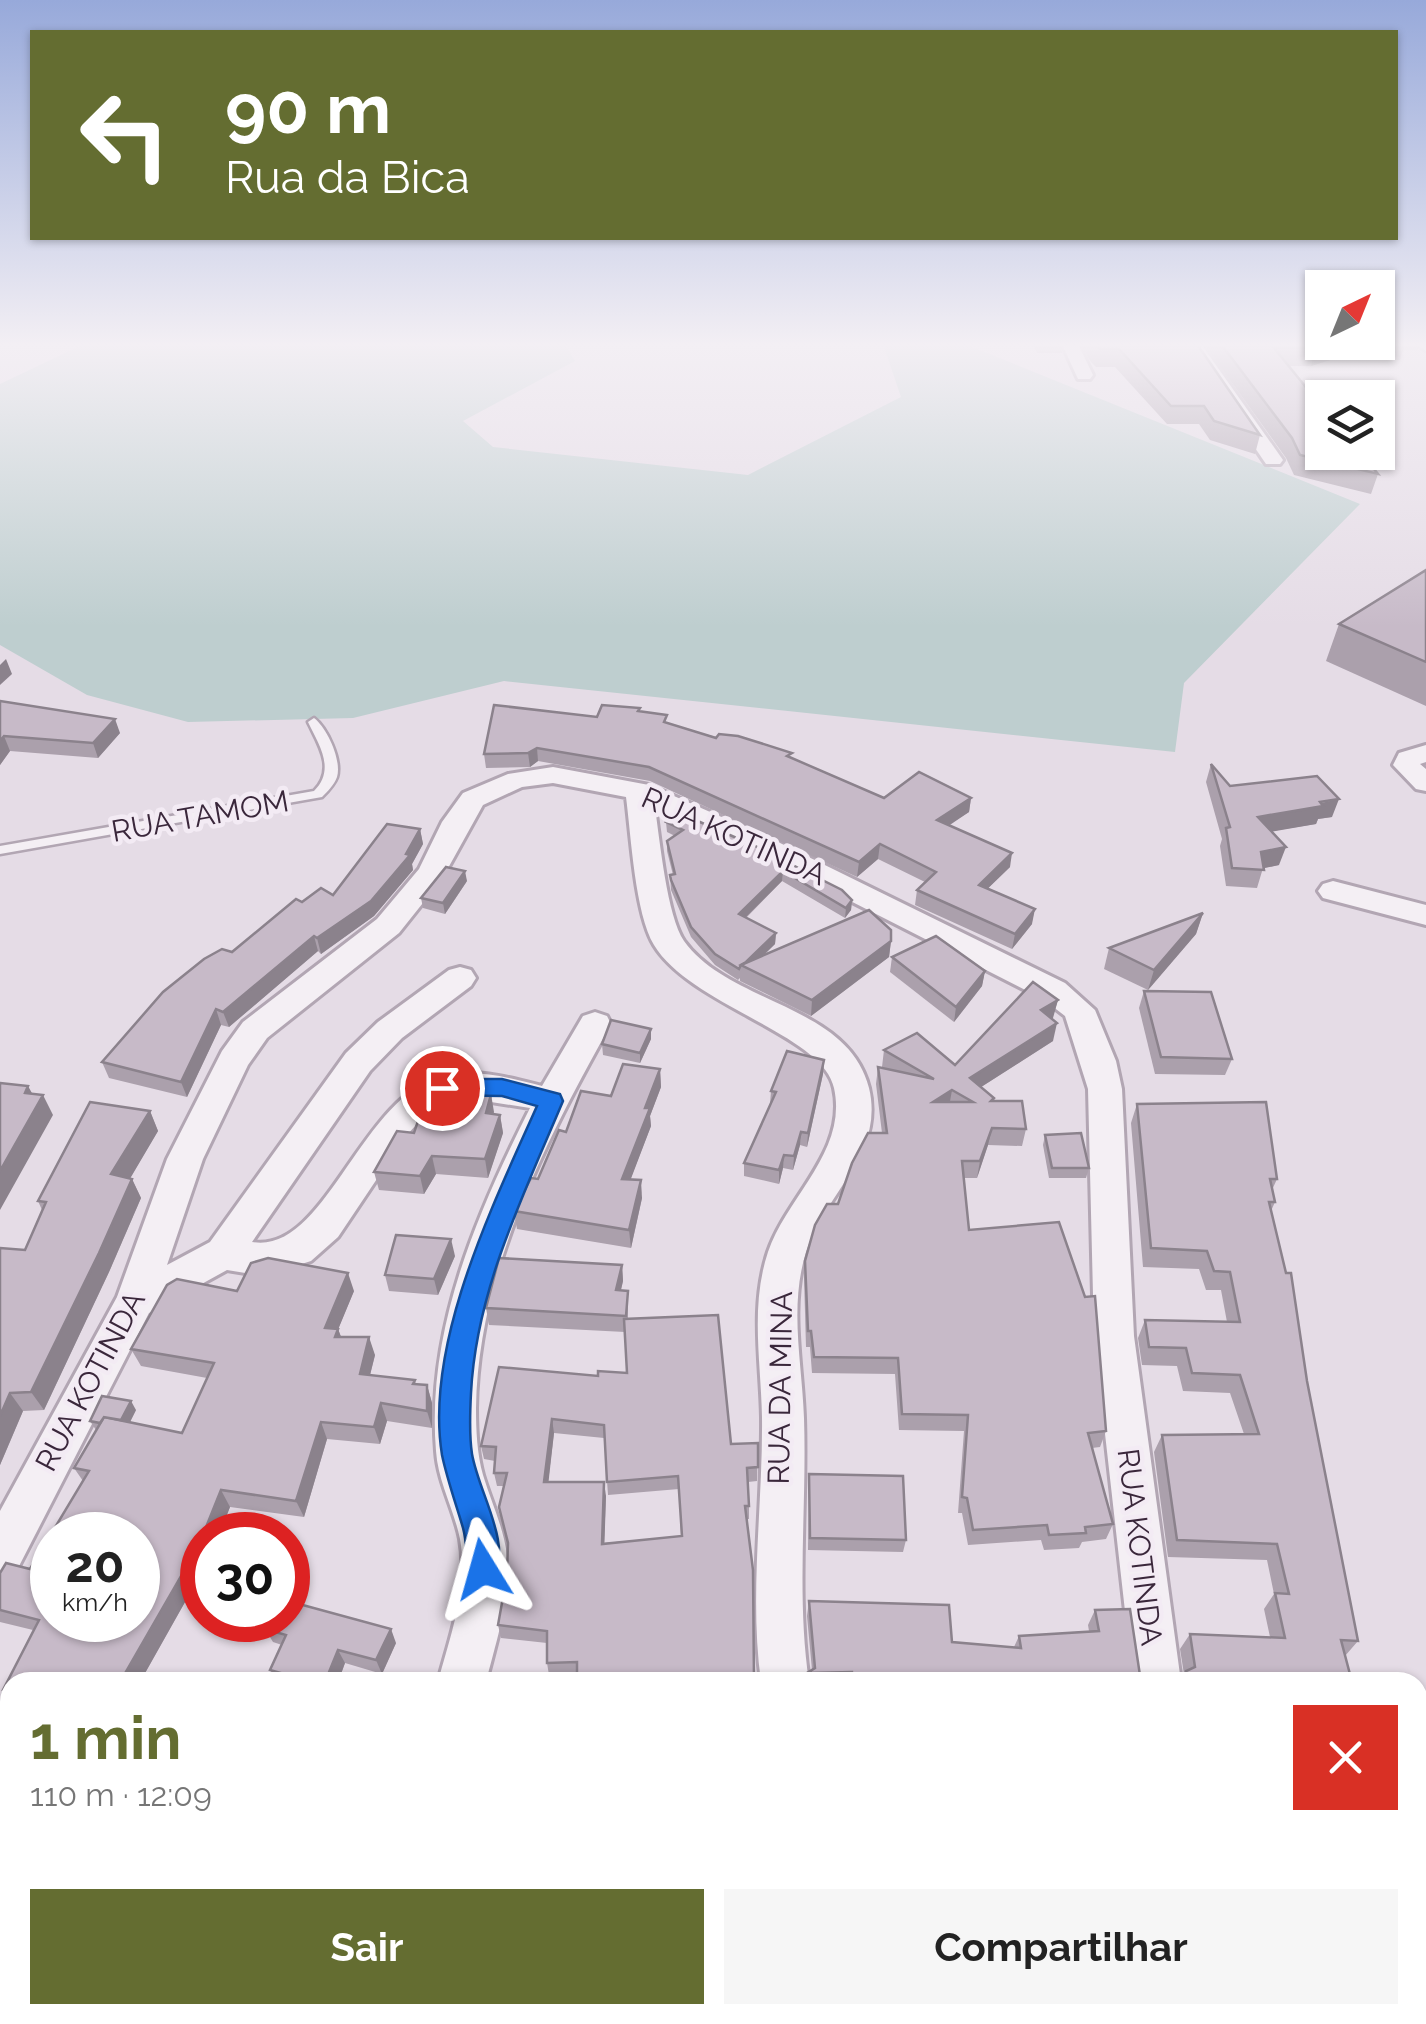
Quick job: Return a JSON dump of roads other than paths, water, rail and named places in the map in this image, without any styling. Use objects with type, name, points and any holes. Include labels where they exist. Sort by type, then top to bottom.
[{"type":"street","points":[[1259,438],[1274,460]]},
{"type":"street","points":[[1426,753],[1408,759],[1406,765],[1426,784]]},
{"type":"street","name":"RUA KOTINDA","points":[[6,1530],[135,1301],[186,1158],[209,1105],[245,1042],[388,926],[432,872],[441,847],[473,799],[500,784],[536,776],[578,778],[639,791],[766,847],[1037,982],[1079,1010],[1106,1089],[1114,1336],[1156,1672]]},
{"type":"street","name":"RUA DA MINA","points":[[639,791],[653,887],[667,942],[685,962],[730,995],[818,1040],[838,1061],[851,1084],[856,1118],[842,1158],[801,1217],[786,1254],[776,1308],[783,1419],[778,1630],[784,1672]]},
{"type":"street","points":[[1333,892],[1426,916]]},
{"type":"street","points":[[135,1301],[223,1253],[358,1062],[390,1030],[460,978]]},
{"type":"street","points":[[464,1672],[483,1569],[483,1544],[457,1453],[456,1392],[466,1326],[494,1234],[551,1101],[596,1024]]},
{"type":"street","points":[[223,1253],[244,1261],[271,1263],[293,1252],[336,1212],[414,1103],[442,1088],[502,1088],[551,1101]]},
{"type":"lane","name":"RUA TAMOM","points":[[0,850],[318,794],[330,784],[334,766],[314,722]]}]
